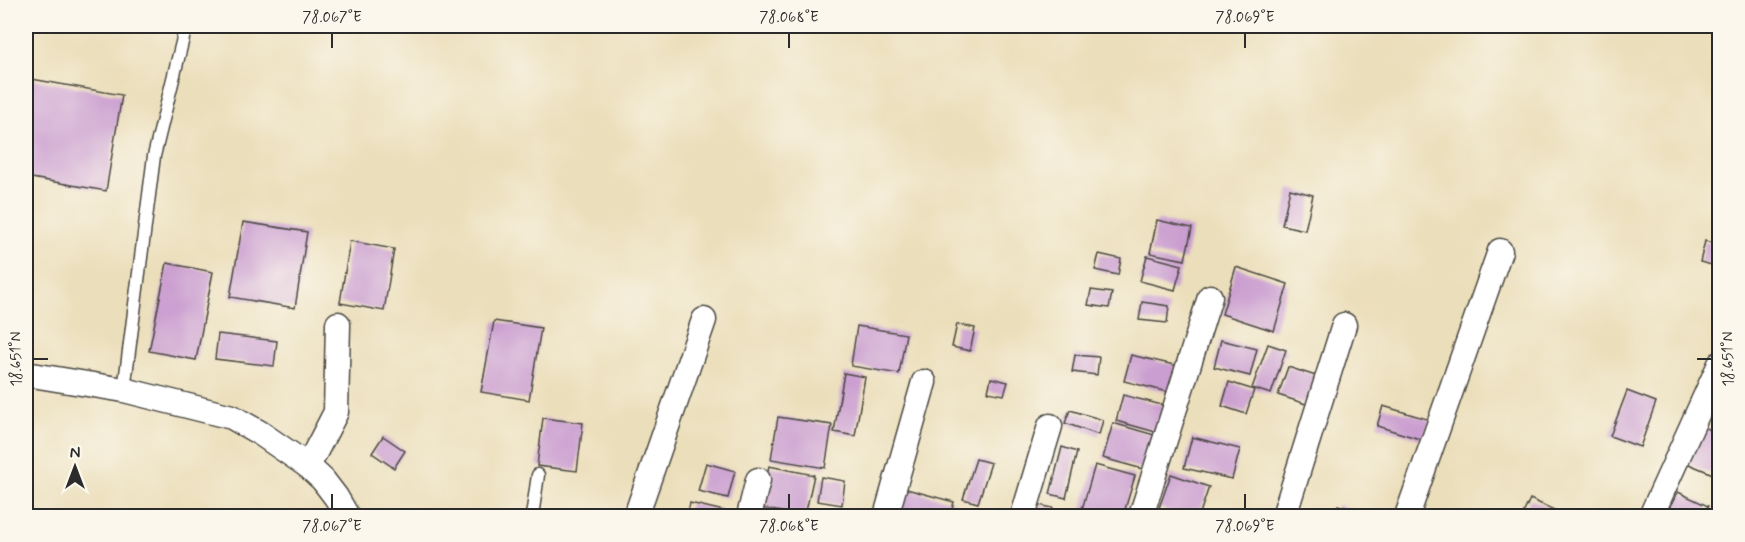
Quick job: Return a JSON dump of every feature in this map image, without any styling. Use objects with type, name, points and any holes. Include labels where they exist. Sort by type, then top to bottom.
[{"type":"street","points":[[1407,516],[1500,251]]},
{"type":"street","points":[[1141,516],[1210,297]]},
{"type":"street","points":[[636,516],[704,320]]},
{"type":"street","points":[[308,466],[336,412],[338,324]]},
{"type":"street","points":[[1284,516],[1344,325]]},
{"type":"street","points":[[1651,516],[1719,364]]},
{"type":"street","points":[[26,374],[124,390],[232,417],[308,466],[323,480],[347,516]]},
{"type":"street","points":[[886,516],[924,382]]},
{"type":"street","points":[[1023,516],[1050,426]]},
{"type":"street","points":[[749,516],[758,480]]},
{"type":"lane","points":[[124,390],[154,156],[186,26]]},
{"type":"lane","points":[[532,516],[538,475]]},
{"type":"building","points":[[26,78],[122,95],[106,191],[26,177]]},
{"type":"building","points":[[1290,189],[1313,195],[1305,230],[1282,225]]},
{"type":"building","points":[[1157,220],[1192,228],[1185,260],[1150,253]]},
{"type":"building","points":[[243,222],[307,232],[295,308],[230,297]]},
{"type":"building","points":[[350,241],[394,249],[384,311],[340,303]]},
{"type":"building","points":[[1705,241],[1720,245],[1720,267],[1700,262]]},
{"type":"building","points":[[1099,254],[1121,259],[1118,275],[1095,270]]},
{"type":"building","points":[[1147,256],[1182,265],[1175,290],[1140,281]]},
{"type":"building","points":[[167,263],[213,272],[196,360],[149,351]]},
{"type":"building","points":[[1236,267],[1288,284],[1274,331],[1222,314]]},
{"type":"building","points":[[1091,290],[1112,293],[1109,308],[1088,305]]},
{"type":"building","points":[[1142,302],[1169,306],[1167,323],[1139,320]]},
{"type":"building","points":[[494,321],[541,328],[529,400],[481,392]]},
{"type":"building","points":[[957,324],[975,328],[970,351],[952,347]]},
{"type":"building","points":[[857,326],[906,334],[899,374],[851,366]]},
{"type":"building","points":[[218,334],[277,341],[274,366],[215,359]]},
{"type":"building","points":[[1221,340],[1257,349],[1250,376],[1214,367]]},
{"type":"building","points":[[1268,344],[1286,350],[1271,394],[1252,388]]},
{"type":"building","points":[[1075,355],[1099,357],[1097,375],[1072,372]]},
{"type":"building","points":[[1131,355],[1183,367],[1176,394],[1124,381]]},
{"type":"building","points":[[1288,367],[1319,377],[1309,405],[1278,395]]},
{"type":"building","points":[[844,373],[865,377],[855,436],[834,432]]},
{"type":"building","points":[[991,378],[1008,382],[1004,395],[988,392]]},
{"type":"building","points":[[1229,382],[1254,390],[1246,414],[1222,406]]},
{"type":"building","points":[[1627,391],[1656,402],[1640,447],[1610,436]]},
{"type":"building","points":[[1123,395],[1170,407],[1163,434],[1116,421]]},
{"type":"building","points":[[1383,406],[1430,420],[1423,440],[1377,426]]},
{"type":"building","points":[[1070,410],[1103,420],[1099,435],[1065,423]]},
{"type":"building","points":[[778,417],[832,425],[825,468],[771,459]]},
{"type":"building","points":[[543,418],[583,423],[577,471],[537,466]]},
{"type":"building","points":[[1113,423],[1161,437],[1150,471],[1103,458]]},
{"type":"building","points":[[1699,425],[1720,434],[1720,477],[1684,462]]},
{"type":"building","points":[[383,436],[405,451],[394,468],[372,453]]},
{"type":"building","points":[[1192,437],[1240,449],[1232,479],[1184,468]]},
{"type":"building","points":[[1062,447],[1077,452],[1066,498],[1050,494]]},
{"type":"building","points":[[976,459],[991,463],[978,503],[963,499]]},
{"type":"building","points":[[706,463],[735,471],[728,498],[698,491]]},
{"type":"building","points":[[1095,465],[1135,476],[1123,516],[1080,516]]},
{"type":"building","points":[[769,466],[814,475],[805,516],[760,508]]},
{"type":"building","points":[[1171,474],[1209,487],[1199,516],[1182,516],[1159,508]]},
{"type":"building","points":[[821,477],[845,481],[842,505],[817,501]]},
{"type":"building","points":[[903,488],[954,502],[950,516],[927,516],[897,509]]},
{"type":"building","points":[[1678,492],[1708,506],[1703,516],[1667,514]]},
{"type":"building","points":[[1530,499],[1563,514],[1562,516],[1522,516]]},
{"type":"building","points":[[690,503],[724,511],[723,516],[687,516]]},
{"type":"building","points":[[1034,504],[1053,508],[1051,516],[1031,516]]},
{"type":"building","points":[[1338,505],[1375,516],[1334,516]]}]
